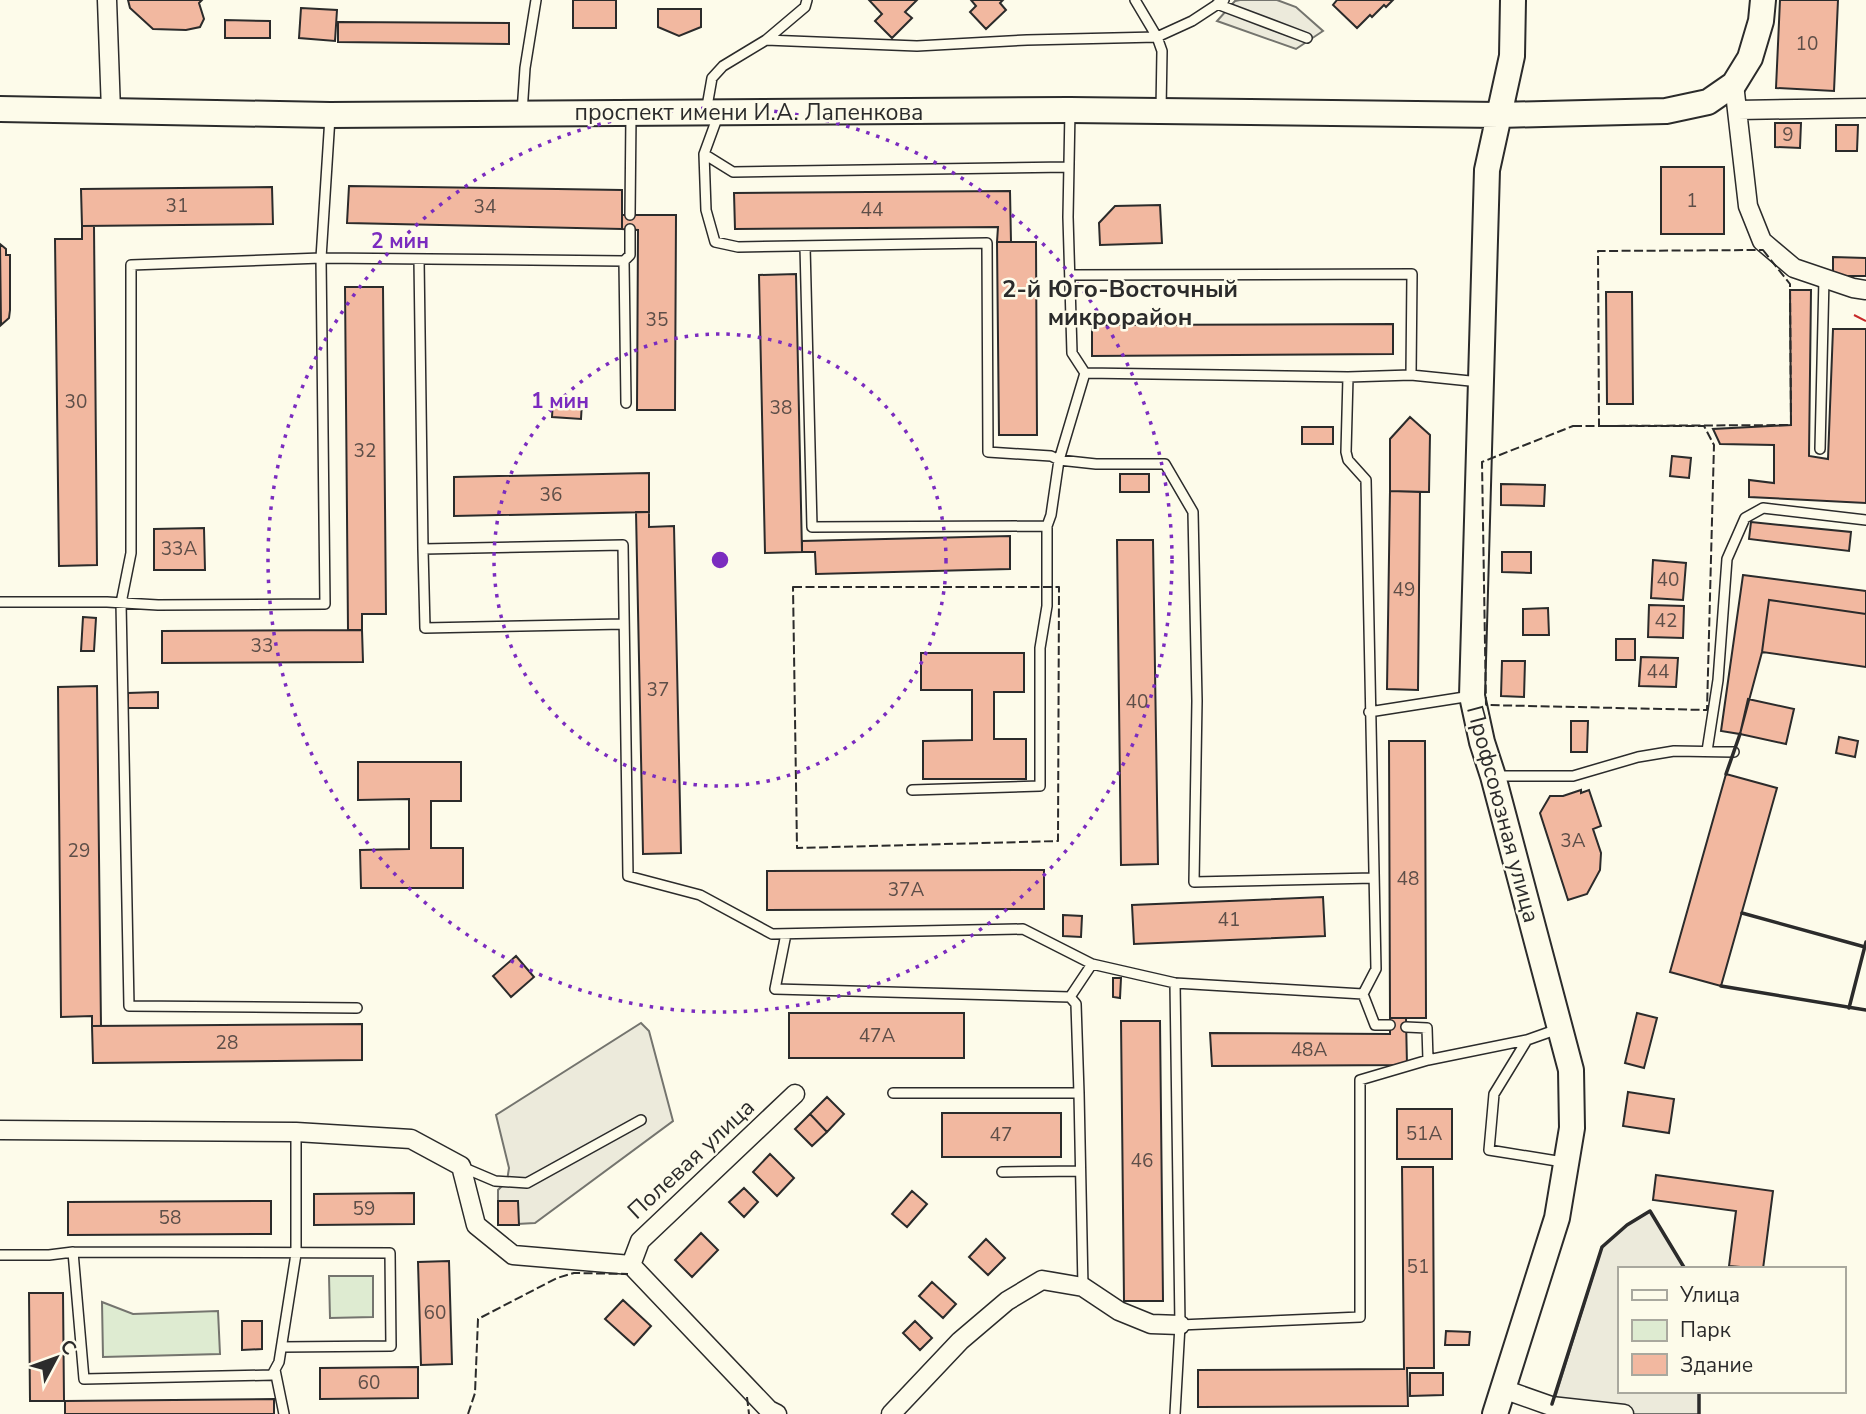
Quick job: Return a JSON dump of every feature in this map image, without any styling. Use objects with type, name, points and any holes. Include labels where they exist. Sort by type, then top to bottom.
[{"type":"main road","name":"Профсоюзная улица","points":[[1495,1414],[1557,1218],[1572,1128],[1571,1070],[1472,696],[1487,170],[1512,56],[1513,0]]},
{"type":"main road","points":[[1734,84],[1750,58],[1761,21],[1763,0]]},
{"type":"main road","name":"проспект имени И.А. Лапенкова","points":[[0,108],[330,115],[1070,110],[1499,115],[1666,111],[1708,102],[1734,84]]},
{"type":"street","points":[[107,0],[111,111]]},
{"type":"street","points":[[1734,84],[1748,206],[1762,241],[1794,268],[1866,290]]},
{"type":"street","points":[[1738,110],[1866,108]]},
{"type":"street","name":"Полевая улица","points":[[631,1265],[640,1241],[795,1094]]},
{"type":"street","points":[[0,1130],[296,1132],[411,1139],[461,1166],[476,1224],[513,1255],[631,1265],[772,1413]]},
{"type":"street","points":[[891,1414],[960,1341],[1007,1301],[1042,1280],[1083,1287],[1119,1311],[1151,1324],[1180,1325]]},
{"type":"street","points":[[1503,1389],[1551,1406],[1624,1414]]},
{"type":"lane","points":[[522,114],[525,68],[536,0]]},
{"type":"lane","points":[[807,0],[804,7],[766,40],[723,66],[712,78],[713,113],[704,154],[706,210],[715,242],[738,247],[986,243],[988,452],[1051,456],[1059,460],[1096,464],[1165,464],[1192,512],[1197,701],[1195,882],[1374,878]]},
{"type":"lane","points":[[1135,0],[1157,37],[1162,51],[1161,112]]},
{"type":"lane","points":[[766,40],[917,46],[1157,37],[1192,21],[1220,2],[1307,38]]},
{"type":"lane","points":[[912,790],[1040,786],[1040,648],[1047,606],[1047,526],[1059,460],[1085,373],[1072,353],[1068,167],[1070,110]]},
{"type":"lane","points":[[630,215],[631,113]]},
{"type":"lane","points":[[0,602],[325,604],[321,258],[330,115]]},
{"type":"lane","points":[[704,154],[733,172],[1068,167]]},
{"type":"lane","points":[[357,1008],[129,1006],[121,603],[131,553],[131,265],[321,258],[624,261],[630,255],[630,229]]},
{"type":"lane","points":[[805,246],[812,527],[1047,526]]},
{"type":"lane","points":[[419,259],[425,628],[624,624]]},
{"type":"lane","points":[[624,261],[626,403]]},
{"type":"lane","points":[[1071,275],[1412,274],[1411,374]]},
{"type":"lane","points":[[1820,449],[1824,278]]},
{"type":"lane","points":[[1085,373],[1348,377],[1411,374],[1481,382]]},
{"type":"lane","points":[[1348,377],[1346,452],[1349,460],[1366,480],[1376,969],[1363,994],[1375,1025],[1390,1025]]},
{"type":"lane","points":[[1707,751],[1718,680],[1727,559],[1745,518],[1763,508],[1866,520]]},
{"type":"lane","points":[[423,549],[624,545],[628,876],[700,895],[772,934],[1023,929],[1092,964],[1175,983],[1363,994]]},
{"type":"lane","points":[[1369,712],[1472,696]]},
{"type":"lane","points":[[1493,776],[1573,776],[1638,757],[1674,751],[1734,752]]},
{"type":"lane","points":[[786,934],[775,989],[1070,997],[1076,1004],[1083,1287]]},
{"type":"lane","points":[[1070,997],[1092,964]]},
{"type":"lane","points":[[1175,983],[1180,1325],[1175,1414]]},
{"type":"lane","points":[[1406,1027],[1427,1028],[1428,1060]]},
{"type":"lane","points":[[1180,1325],[1360,1317],[1360,1080],[1428,1060],[1527,1040],[1560,1028]]},
{"type":"lane","points":[[1527,1040],[1494,1094],[1489,1150],[1566,1163]]},
{"type":"lane","points":[[893,1093],[1079,1093]]},
{"type":"lane","points":[[461,1166],[495,1181],[527,1183],[641,1120]]},
{"type":"lane","points":[[73,1252],[84,1378],[272,1375],[282,1347],[296,1254],[296,1132]]},
{"type":"lane","points":[[1002,1172],[1080,1171]]},
{"type":"lane","points":[[0,1255],[73,1252],[390,1253],[391,1346],[282,1347]]},
{"type":"lane","points":[[275,1370],[284,1414]]},
{"type":"green space","points":[[329,1276],[373,1276],[373,1317],[330,1318]]},
{"type":"green space","points":[[102,1302],[133,1314],[218,1311],[220,1354],[103,1357]]},
{"type":"shaded area","points":[[1277,0],[1296,7],[1323,31],[1296,49],[1217,21],[1235,1]]},
{"type":"shaded area","points":[[641,1023],[649,1031],[673,1121],[535,1223],[498,1225],[498,1190],[507,1181],[509,1168],[496,1115]]},
{"type":"shaded area","points":[[1650,1211],[1684,1267],[1618,1267],[1618,1393],[1699,1393],[1699,1414],[1550,1414],[1602,1247],[1627,1225]]},
{"type":"building","points":[[128,0],[202,0],[199,3],[204,19],[200,27],[186,30],[153,29],[130,8]]},
{"type":"building","points":[[573,0],[616,0],[616,28],[573,28]]},
{"type":"building","points":[[869,0],[917,0],[905,12],[912,18],[892,38],[875,21],[882,14]]},
{"type":"building","points":[[971,0],[1003,0],[1000,3],[1006,10],[986,29],[970,12],[976,6]]},
{"type":"building","points":[[1337,0],[1393,0],[1372,17],[1370,15],[1357,28],[1333,5]]},
{"type":"building","points":[[1780,0],[1838,0],[1834,91],[1776,88]]},
{"type":"building","points":[[301,8],[337,10],[335,41],[299,38]]},
{"type":"building","points":[[658,9],[701,9],[701,27],[679,36],[658,27]]},
{"type":"building","points":[[225,20],[270,21],[270,38],[225,38]]},
{"type":"building","points":[[338,22],[509,23],[509,44],[338,42]]},
{"type":"building","points":[[1775,123],[1801,123],[1800,148],[1775,147]]},
{"type":"building","points":[[1836,125],[1858,125],[1857,151],[1836,151]]},
{"type":"building","points":[[1661,167],[1724,167],[1724,234],[1661,234]]},
{"type":"building","points":[[349,186],[622,190],[622,229],[347,223]]},
{"type":"building","points":[[272,187],[273,224],[82,226],[81,189]]},
{"type":"building","points":[[1010,191],[1011,242],[997,242],[998,227],[735,229],[734,193]]},
{"type":"building","points":[[1160,205],[1162,243],[1100,245],[1099,223],[1115,206]]},
{"type":"building","points":[[622,215],[676,215],[675,410],[637,410],[638,230],[622,229]]},
{"type":"building","points":[[82,226],[94,226],[97,565],[59,566],[55,239],[82,239]]},
{"type":"building","points":[[997,242],[1036,242],[1037,435],[999,435]]},
{"type":"building","points":[[0,244],[6,249],[6,255],[10,255],[9,318],[1,325]]},
{"type":"building","points":[[1833,257],[1866,258],[1866,276],[1833,276]]},
{"type":"building","points":[[796,274],[802,552],[765,553],[759,275]]},
{"type":"building","points":[[345,287],[383,287],[386,614],[362,614],[362,630],[348,630]]},
{"type":"building","points":[[1790,290],[1811,290],[1809,456],[1828,459],[1833,329],[1866,329],[1866,503],[1749,497],[1749,480],[1774,483],[1774,445],[1720,444],[1713,429],[1791,425]]},
{"type":"building","points":[[1606,292],[1632,292],[1633,404],[1607,404]]},
{"type":"building","points":[[1393,324],[1393,354],[1092,356],[1092,325]]},
{"type":"building","points":[[553,399],[582,401],[581,419],[552,417]]},
{"type":"building","points":[[1410,417],[1430,435],[1429,492],[1390,491],[1390,439]]},
{"type":"building","points":[[1302,427],[1333,427],[1333,444],[1302,444]]},
{"type":"building","points":[[1672,456],[1691,458],[1689,478],[1670,476]]},
{"type":"building","points":[[649,473],[649,512],[454,516],[454,477]]},
{"type":"building","points":[[1120,474],[1149,474],[1149,492],[1120,492]]},
{"type":"building","points":[[1501,484],[1545,485],[1544,506],[1501,505]]},
{"type":"building","points":[[1390,491],[1420,492],[1418,690],[1387,689]]},
{"type":"building","points":[[636,512],[649,512],[649,527],[674,526],[681,853],[643,854]]},
{"type":"building","points":[[1751,522],[1851,532],[1849,551],[1749,539]]},
{"type":"building","points":[[204,528],[205,570],[154,570],[154,529]]},
{"type":"building","points":[[1010,536],[1010,569],[816,574],[815,552],[802,552],[802,541]]},
{"type":"building","points":[[1117,540],[1153,540],[1158,864],[1121,865]]},
{"type":"building","points":[[1502,552],[1531,552],[1531,573],[1502,572]]},
{"type":"building","points":[[1653,560],[1686,563],[1683,600],[1651,598]]},
{"type":"building","points":[[1743,575],[1866,591],[1866,614],[1769,600],[1762,652],[1740,734],[1721,731]]},
{"type":"building","points":[[1769,600],[1866,614],[1866,667],[1762,652]]},
{"type":"building","points":[[1649,605],[1684,606],[1683,638],[1648,637]]},
{"type":"building","points":[[1548,608],[1549,635],[1523,635],[1523,609]]},
{"type":"building","points":[[83,617],[96,618],[94,651],[81,651]]},
{"type":"building","points":[[362,630],[363,662],[162,663],[162,631]]},
{"type":"building","points":[[1616,639],[1635,639],[1635,660],[1616,660]]},
{"type":"building","points":[[921,653],[1024,653],[1024,692],[994,692],[994,739],[1026,739],[1026,779],[923,779],[923,741],[972,740],[972,690],[921,690]]},
{"type":"building","points":[[1641,657],[1678,658],[1676,687],[1639,686]]},
{"type":"building","points":[[1502,661],[1525,661],[1524,697],[1501,696]]},
{"type":"building","points":[[97,686],[101,1026],[92,1026],[92,1016],[61,1017],[58,687]]},
{"type":"building","points":[[158,692],[158,708],[128,708],[128,693]]},
{"type":"building","points":[[1748,699],[1794,709],[1786,744],[1740,734]]},
{"type":"building","points":[[1571,721],[1588,721],[1587,752],[1571,752]]},
{"type":"building","points":[[1839,737],[1858,741],[1855,757],[1836,753]]},
{"type":"building","points":[[1389,741],[1425,741],[1426,1018],[1390,1018]]},
{"type":"building","points":[[358,762],[461,762],[461,801],[431,801],[431,848],[463,848],[463,888],[361,888],[360,850],[409,849],[409,799],[358,800]]},
{"type":"building","points":[[1726,774],[1777,788],[1721,986],[1670,972]]},
{"type":"building","points":[[1581,790],[1581,793],[1589,790],[1601,826],[1593,829],[1601,853],[1600,870],[1587,894],[1568,900],[1540,813],[1550,796],[1563,796]]},
{"type":"building","points":[[1044,870],[1044,909],[767,910],[767,871]]},
{"type":"building","points":[[1323,897],[1325,936],[1134,944],[1132,905]]},
{"type":"building","points":[[1063,915],[1082,916],[1081,937],[1063,936]]},
{"type":"building","points":[[516,956],[534,977],[511,997],[493,976]]},
{"type":"building","points":[[1113,978],[1121,978],[1120,998],[1113,997]]},
{"type":"building","points":[[789,1013],[964,1013],[964,1058],[789,1058]]},
{"type":"building","points":[[1637,1013],[1657,1018],[1644,1068],[1625,1063]]},
{"type":"building","points":[[1390,1018],[1406,1018],[1407,1065],[1212,1066],[1210,1033],[1390,1034]]},
{"type":"building","points":[[1121,1021],[1160,1021],[1163,1301],[1124,1301]]},
{"type":"building","points":[[362,1024],[362,1060],[93,1063],[92,1026]]},
{"type":"building","points":[[1628,1092],[1674,1099],[1669,1133],[1623,1126]]},
{"type":"building","points":[[827,1097],[844,1114],[827,1132],[810,1114]]},
{"type":"building","points":[[1397,1109],[1452,1109],[1452,1159],[1397,1159]]},
{"type":"building","points":[[942,1113],[1061,1113],[1061,1157],[942,1157]]},
{"type":"building","points":[[810,1114],[827,1132],[812,1146],[795,1129]]},
{"type":"building","points":[[770,1154],[794,1178],[777,1196],[753,1172]]},
{"type":"building","points":[[1402,1167],[1433,1167],[1434,1368],[1407,1368],[1408,1406],[1198,1407],[1198,1370],[1404,1369]]},
{"type":"building","points":[[1656,1175],[1773,1191],[1763,1267],[1729,1266],[1736,1211],[1653,1200]]},
{"type":"building","points":[[744,1188],[758,1202],[744,1217],[729,1202]]},
{"type":"building","points":[[912,1191],[927,1204],[907,1227],[892,1214]]},
{"type":"building","points":[[414,1193],[414,1224],[314,1225],[314,1194]]},
{"type":"building","points":[[271,1201],[271,1234],[68,1235],[68,1202]]},
{"type":"building","points":[[498,1201],[518,1201],[519,1225],[498,1225]]},
{"type":"building","points":[[701,1233],[718,1250],[692,1277],[675,1260]]},
{"type":"building","points":[[986,1239],[1005,1258],[988,1275],[969,1257]]},
{"type":"building","points":[[449,1261],[452,1364],[421,1365],[418,1262]]},
{"type":"building","points":[[932,1282],[956,1304],[943,1318],[919,1296]]},
{"type":"building","points":[[29,1293],[63,1293],[64,1401],[30,1401]]},
{"type":"building","points":[[623,1300],[651,1326],[634,1345],[605,1319]]},
{"type":"building","points":[[242,1321],[262,1321],[262,1349],[242,1350]]},
{"type":"building","points":[[915,1321],[932,1338],[920,1350],[903,1333]]},
{"type":"building","points":[[1446,1331],[1470,1332],[1469,1345],[1445,1345]]},
{"type":"building","points":[[418,1367],[418,1398],[320,1399],[320,1368]]},
{"type":"building","points":[[1410,1373],[1443,1373],[1443,1395],[1410,1396]]},
{"type":"building","points":[[274,1399],[274,1414],[65,1414],[65,1401]]},
{"type":"fence","points":[[1763,250],[1790,284],[1791,425],[1599,426],[1598,251],[1763,250]]},
{"type":"fence","points":[[1573,426],[1704,426],[1714,445],[1707,710],[1486,705],[1482,462],[1573,426]]},
{"type":"fence","points":[[793,587],[1059,587],[1058,841],[797,848],[793,587]]},
{"type":"fence","points":[[468,1414],[475,1393],[478,1319],[557,1278],[574,1273],[628,1274]]},
{"type":"fence","points":[[747,1397],[749,1414]]},
{"type":"wall","points":[[1726,774],[1740,734]]},
{"type":"wall","points":[[1742,913],[1865,947]]},
{"type":"wall","points":[[1849,1008],[1866,942]]},
{"type":"wall","points":[[1721,986],[1866,1010]]},
{"type":"wall","points":[[1552,1404],[1602,1247],[1627,1225],[1650,1211],[1684,1267]]},
{"type":"wall","points":[[1699,1393],[1699,1414]]},
{"type":"power","points":[[1854,315],[1866,321]]},
{"type":"district","name":"2-й Юго-Восточный микрорайон","points":[[1120,303]]}]
